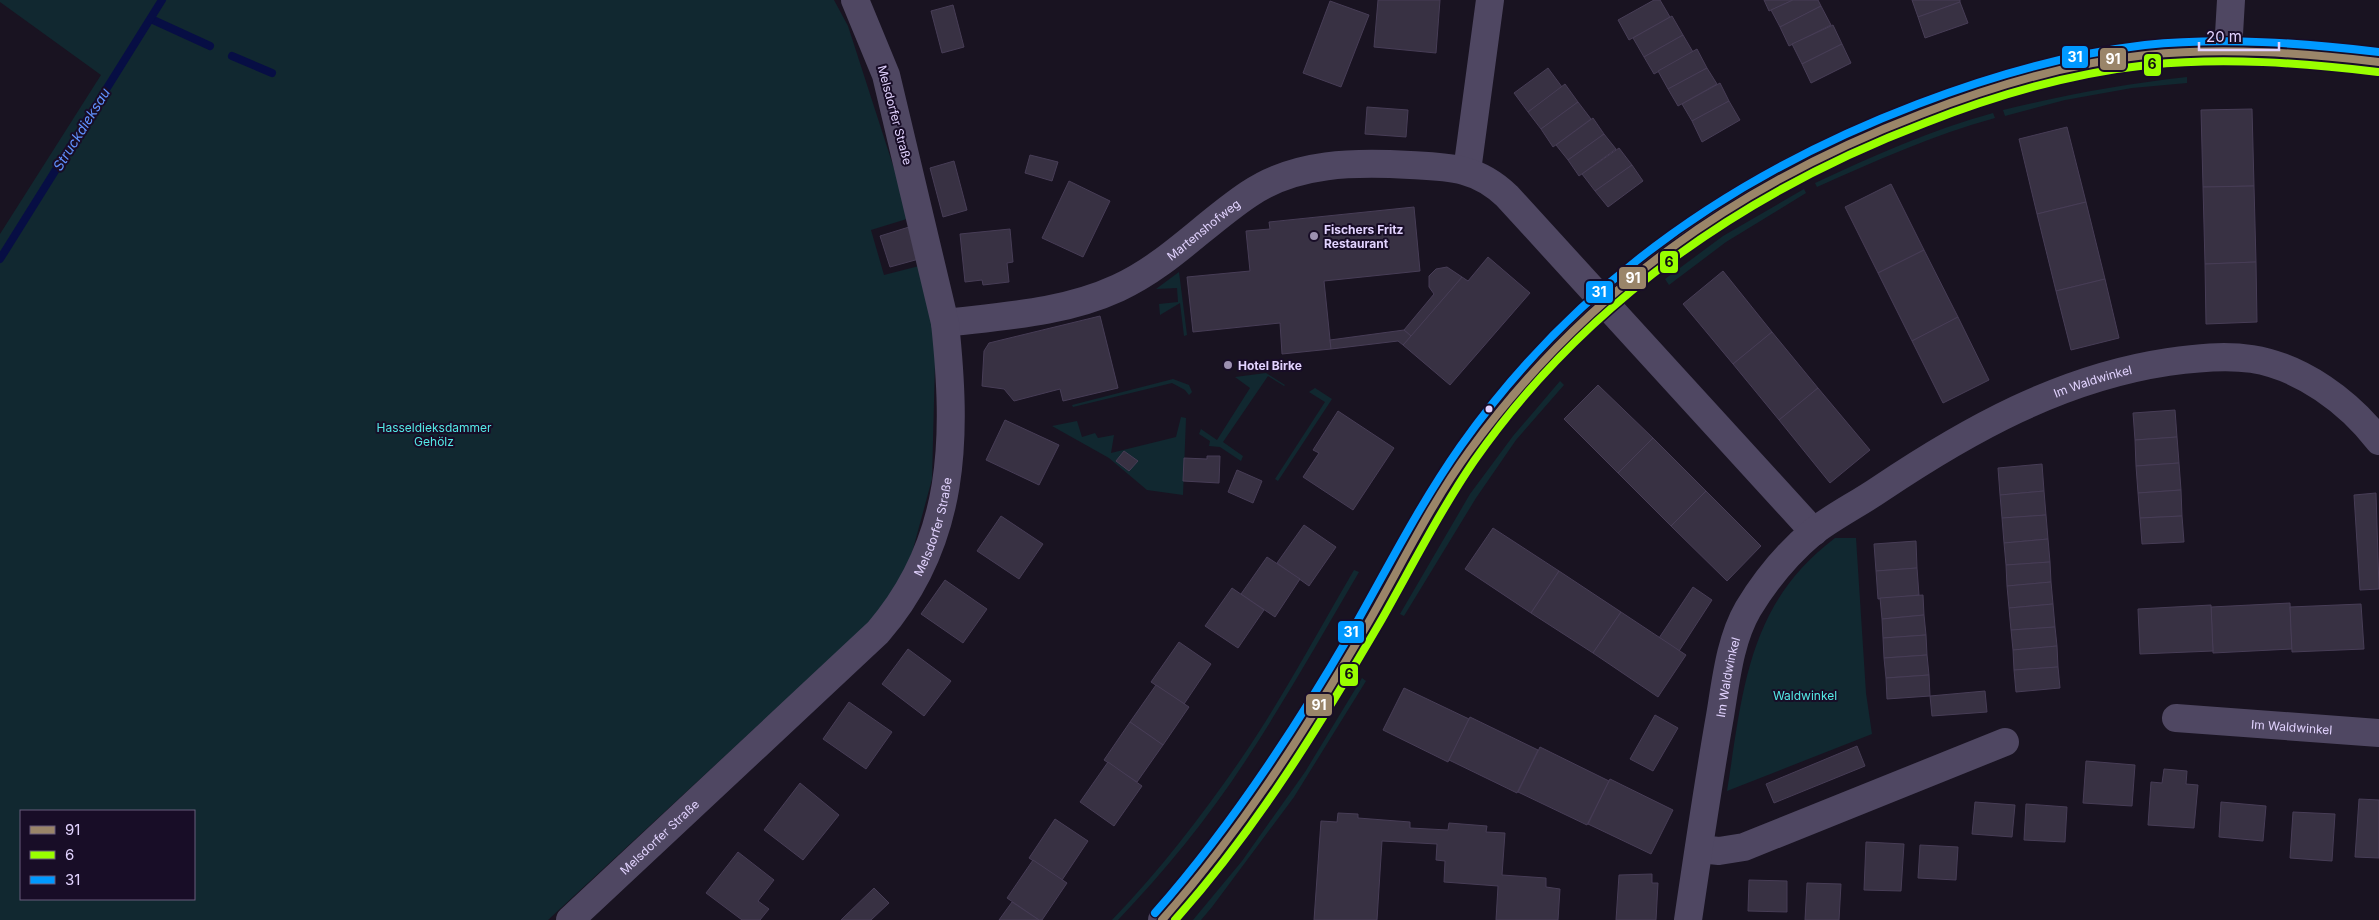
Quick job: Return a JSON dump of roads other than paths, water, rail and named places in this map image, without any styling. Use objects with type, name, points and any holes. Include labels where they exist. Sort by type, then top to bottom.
[{"type":"street","name":"Melsdorfer Straße","points":[[570,920],[768,733],[849,662],[878,632],[904,598],[924,559],[939,520],[948,483],[951,444],[949,363],[945,323],[886,75],[855,0]]},
{"type":"street","points":[[1467,171],[1490,0]]},
{"type":"street","points":[[2228,51],[2231,0]]},
{"type":"street","points":[[1162,920],[1184,896],[1232,835],[1280,767],[1469,451],[1518,388],[1561,340],[1602,301],[1679,239],[1723,209],[1795,168],[1869,134],[1988,90],[2051,73],[2144,56],[2228,51],[2288,53],[2379,62]]},
{"type":"street","name":"Martenshofweg","points":[[945,323],[1054,309],[1098,296],[1158,266],[1250,193],[1290,175],[1317,168],[1370,163],[1441,167],[1467,171],[1484,177],[1507,196],[1602,301]]},
{"type":"street","points":[[1602,301],[1814,532]]},
{"type":"street","name":"Im Waldwinkel","points":[[1688,920],[1731,653],[1747,610],[1781,564],[1814,532],[1936,451],[1982,426],[2061,390],[2113,373],[2154,364],[2224,356],[2263,362],[2313,382],[2355,413],[2379,441]]},
{"type":"street","name":"Im Waldwinkel","points":[[2176,718],[2379,732]]},
{"type":"street","points":[[1699,849],[1719,851],[1744,847],[2005,742]]},
{"type":"waterway","name":"Struckdieksau","points":[[0,259],[162,0]]},
{"type":"waterway","points":[[151,19],[210,46]]},
{"type":"waterway","points":[[232,56],[272,73]]},
{"type":"place","name":"Fischers Fritz Restaurant","points":[[1314,236]]},
{"type":"place","name":"Hotel Birke","points":[[1228,365]]},
{"type":"park label","name":"Hasseldieksdammer Gehölz","points":[[434,434]]},
{"type":"park label","name":"Waldwinkel","points":[[1805,695]]}]
